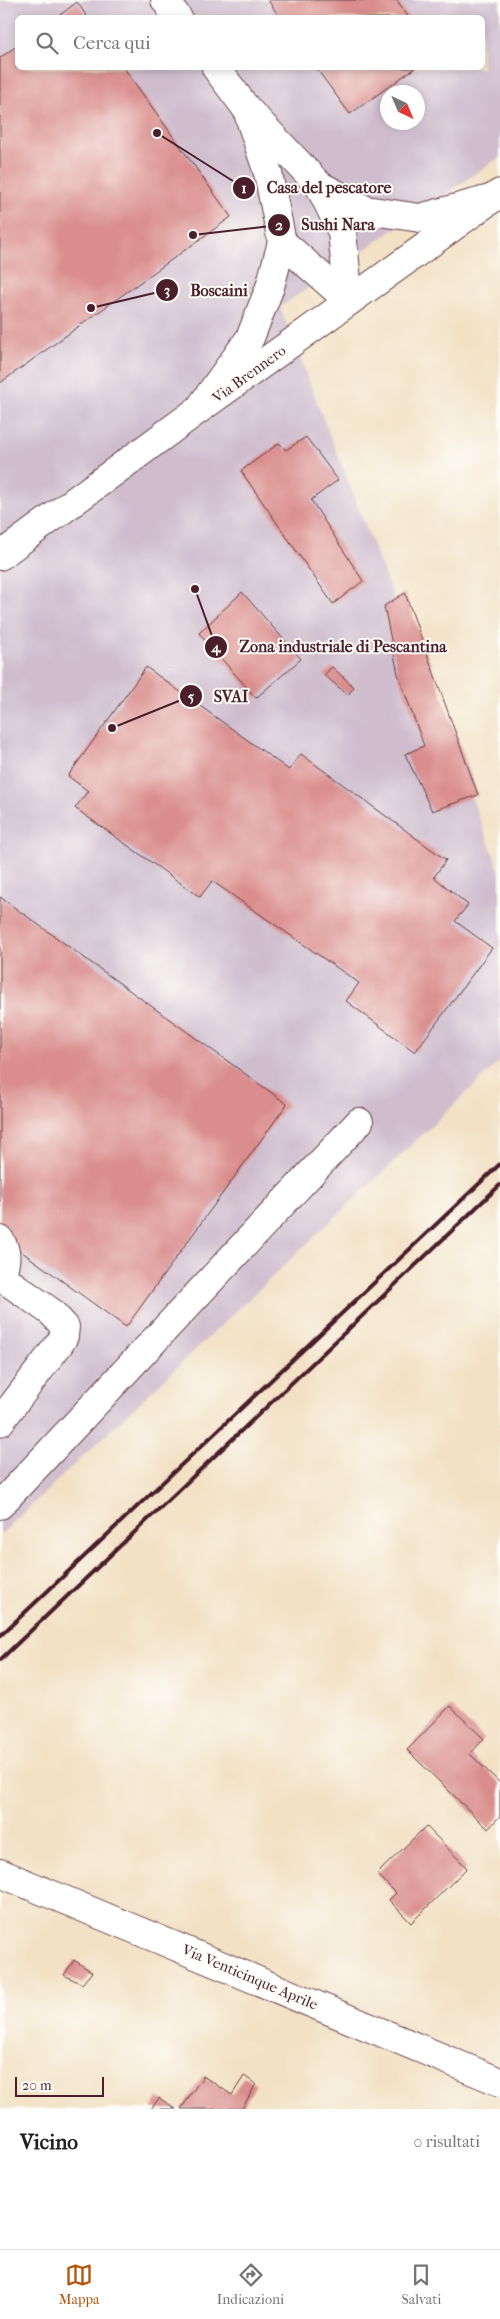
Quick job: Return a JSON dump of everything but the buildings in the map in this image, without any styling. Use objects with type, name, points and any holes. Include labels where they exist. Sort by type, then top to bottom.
[{"type":"street","points":[[165,0],[176,15]]},
{"type":"street","points":[[218,70],[246,108],[319,185],[342,232],[349,301]]},
{"type":"street","points":[[198,410],[250,338],[270,287],[282,242],[268,173],[246,108]]},
{"type":"street","points":[[319,185],[366,210],[420,218],[496,196]]},
{"type":"street","name":"Via Brennero","points":[[0,556],[198,410],[496,196]]},
{"type":"street","points":[[282,242],[349,301]]},
{"type":"street","points":[[0,1505],[359,1122]]},
{"type":"street","points":[[0,1240],[6,1249],[7,1259],[0,1276],[51,1312],[65,1328],[64,1336],[60,1343],[0,1422]]},
{"type":"street","name":"Via Venticinque Aprile","points":[[0,1873],[500,2082]]},
{"type":"shaded area","points":[[0,0],[500,0],[500,157],[280,307],[500,871],[500,1061],[0,1535]]},
{"type":"railway","points":[[0,1636],[500,1164]]},
{"type":"railway","points":[[0,1660],[500,1185]]},
{"type":"place","name":"Casa del pescatore","points":[[157,133]]},
{"type":"place","name":"Sushi Nara","points":[[193,235]]},
{"type":"place","name":"Boscaini","points":[[91,308]]},
{"type":"place","name":"Zona industriale di Pescantina","points":[[195,589]]},
{"type":"place","name":"SVAI","points":[[112,728]]}]
